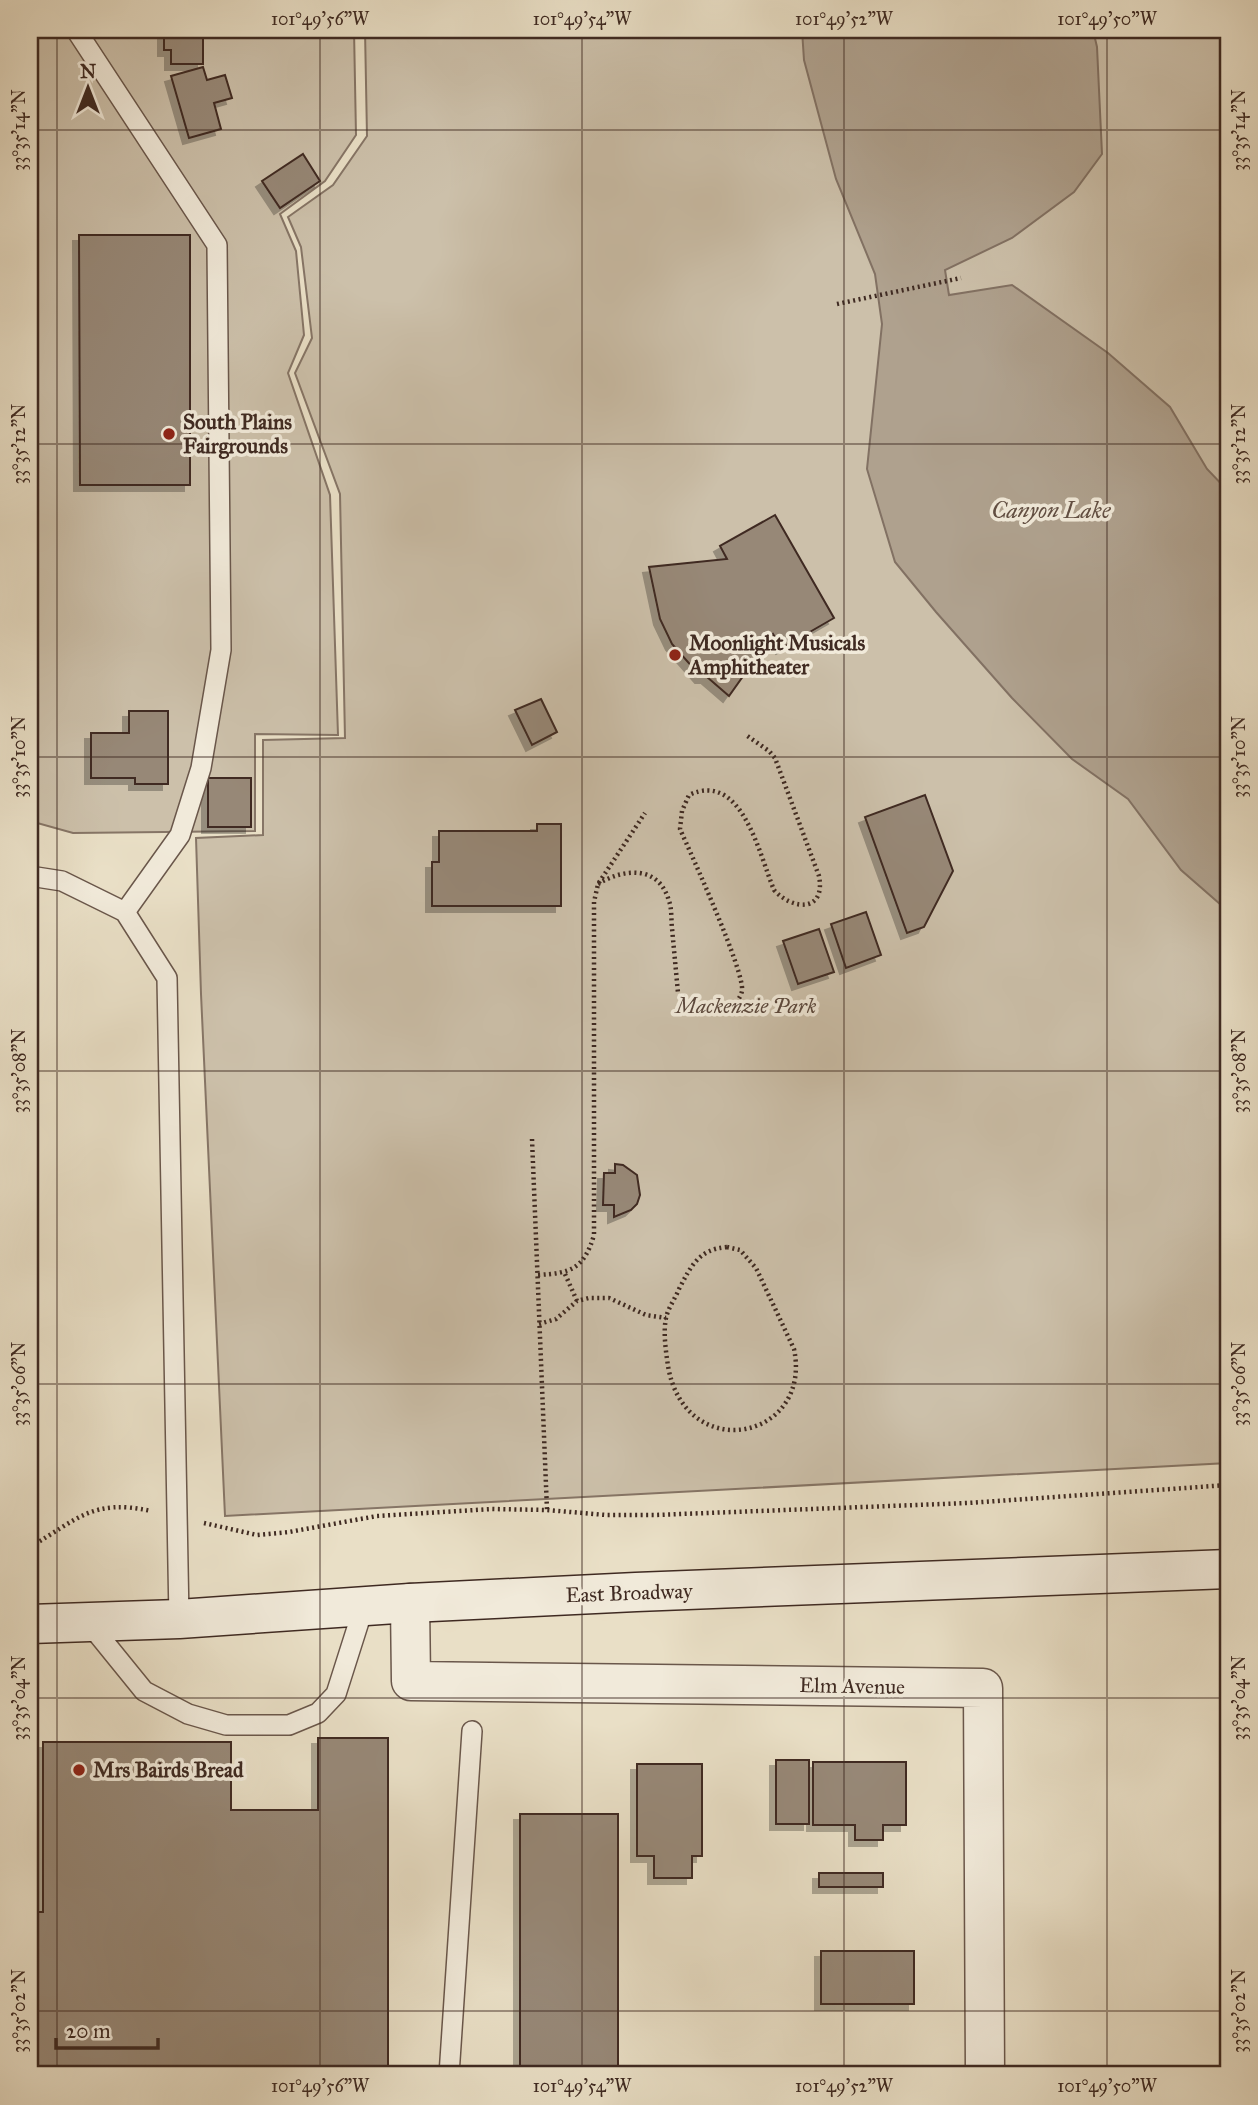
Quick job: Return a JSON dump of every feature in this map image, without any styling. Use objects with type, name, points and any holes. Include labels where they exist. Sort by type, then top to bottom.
[{"type":"main road","name":"East Broadway","points":[[30,1624],[179,1619],[410,1603],[1228,1569]]},
{"type":"main road","name":"Elm Avenue","points":[[410,1603],[411,1681],[983,1688],[985,2075]]},
{"type":"lane","points":[[76,30],[217,245],[221,650],[201,768],[180,835],[125,912]]},
{"type":"lane","points":[[30,876],[62,881],[125,912],[167,978],[179,1619]]},
{"type":"lane","points":[[88,1622],[144,1690],[188,1714],[226,1725],[289,1725],[318,1713],[336,1694],[364,1606]]},
{"type":"lane","points":[[449,2075],[472,1731]]},
{"type":"path","points":[[837,304],[961,278]]},
{"type":"path","points":[[598,884],[615,874],[631,872],[649,875],[662,885],[670,901],[678,993],[684,1003],[696,1011],[712,1013],[735,1003],[741,992],[737,967],[680,829],[682,811],[689,794],[699,790],[714,790],[732,799],[743,815],[774,890],[782,900],[797,905],[809,905],[817,898],[821,888],[775,758],[746,735]]},
{"type":"path","points":[[538,1275],[565,1273],[579,1265],[589,1252],[594,1235],[594,902],[598,884],[645,813]]},
{"type":"path","points":[[532,1139],[547,1510]]},
{"type":"path","points":[[717,1248],[740,1250],[756,1268],[794,1349],[795,1378],[785,1404],[765,1423],[752,1428],[723,1430],[698,1420],[677,1394],[671,1380],[666,1355],[666,1318],[692,1263],[703,1253],[717,1248]]},
{"type":"path","points":[[565,1273],[577,1301]]},
{"type":"path","points":[[539,1324],[556,1319],[577,1301],[609,1298],[646,1315],[666,1318]]},
{"type":"path","points":[[30,1547],[69,1521],[91,1511],[109,1507],[131,1507],[257,1535],[311,1529],[376,1516],[492,1509],[606,1515],[682,1514],[968,1503],[1228,1485]]},
{"type":"green space","name":"South Plains Fairgrounds","points":[[30,30],[354,30],[356,135],[325,181],[280,214],[296,251],[304,335],[288,373],[330,495],[338,735],[255,734],[255,831],[73,833],[30,821]]},
{"type":"green space","name":"Mackenzie Park","points":[[365,30],[1228,30],[1228,1463],[225,1516],[196,838],[263,835],[263,740],[345,738],[340,494],[295,373],[312,338],[301,247],[288,217],[333,185],[367,136]]},
{"type":"water","name":"Canyon Lake","points":[[802,30],[1093,30],[1097,47],[1102,154],[1074,192],[1012,238],[945,270],[949,295],[1012,285],[1108,353],[1170,407],[1207,469],[1228,491],[1228,911],[1181,870],[1128,799],[1072,759],[1012,698],[895,562],[867,469],[882,324],[875,274],[836,179],[804,60]]},
{"type":"building","points":[[164,30],[203,30],[203,64],[171,64],[171,50],[164,50]]},
{"type":"building","points":[[203,67],[207,80],[225,75],[232,98],[214,103],[221,129],[189,138],[171,76]]},
{"type":"building","points":[[303,154],[320,181],[280,208],[262,181]]},
{"type":"building","points":[[79,235],[190,235],[190,485],[80,485]]},
{"type":"building","points":[[775,515],[834,618],[782,648],[773,634],[729,696],[707,677],[701,677],[672,644],[660,619],[649,567],[727,559],[720,546]]},
{"type":"building","points":[[541,699],[557,732],[532,745],[515,710]]},
{"type":"building","points":[[129,711],[168,711],[168,784],[135,784],[135,778],[91,778],[91,733],[129,733]]},
{"type":"building","points":[[208,778],[251,778],[251,827],[208,827]]},
{"type":"building","points":[[925,795],[953,871],[924,927],[907,933],[865,817]]},
{"type":"building","points":[[537,824],[561,824],[561,906],[432,906],[432,862],[439,862],[439,831],[537,831]]},
{"type":"building","points":[[866,912],[881,955],[846,968],[831,924]]},
{"type":"building","points":[[819,929],[834,972],[798,984],[783,941]]},
{"type":"building","points":[[615,1164],[623,1165],[637,1175],[640,1195],[631,1210],[614,1217],[614,1205],[603,1205],[604,1173],[615,1173]]},
{"type":"building","points":[[318,1738],[388,1738],[388,2075],[30,2075],[30,1912],[43,1912],[43,1742],[231,1742],[231,1810],[318,1810]]},
{"type":"building","points":[[776,1760],[809,1760],[809,1824],[776,1824]]},
{"type":"building","points":[[813,1762],[906,1762],[906,1825],[883,1825],[883,1840],[855,1840],[855,1825],[813,1825]]},
{"type":"building","points":[[637,1764],[702,1764],[702,1856],[692,1856],[692,1878],[654,1878],[654,1856],[637,1856]]},
{"type":"building","points":[[520,1814],[618,1814],[618,2075],[520,2075]]},
{"type":"building","points":[[819,1873],[883,1873],[883,1887],[819,1887]]},
{"type":"building","points":[[821,1951],[914,1951],[914,2004],[821,2004]]},
{"type":"place","name":"South Plains Fairgrounds","points":[[169,434]]},
{"type":"place","name":"Moonlight Musicals Amphitheater","points":[[675,655]]},
{"type":"place","name":"Mrs Bairds Bread","points":[[79,1770]]}]
